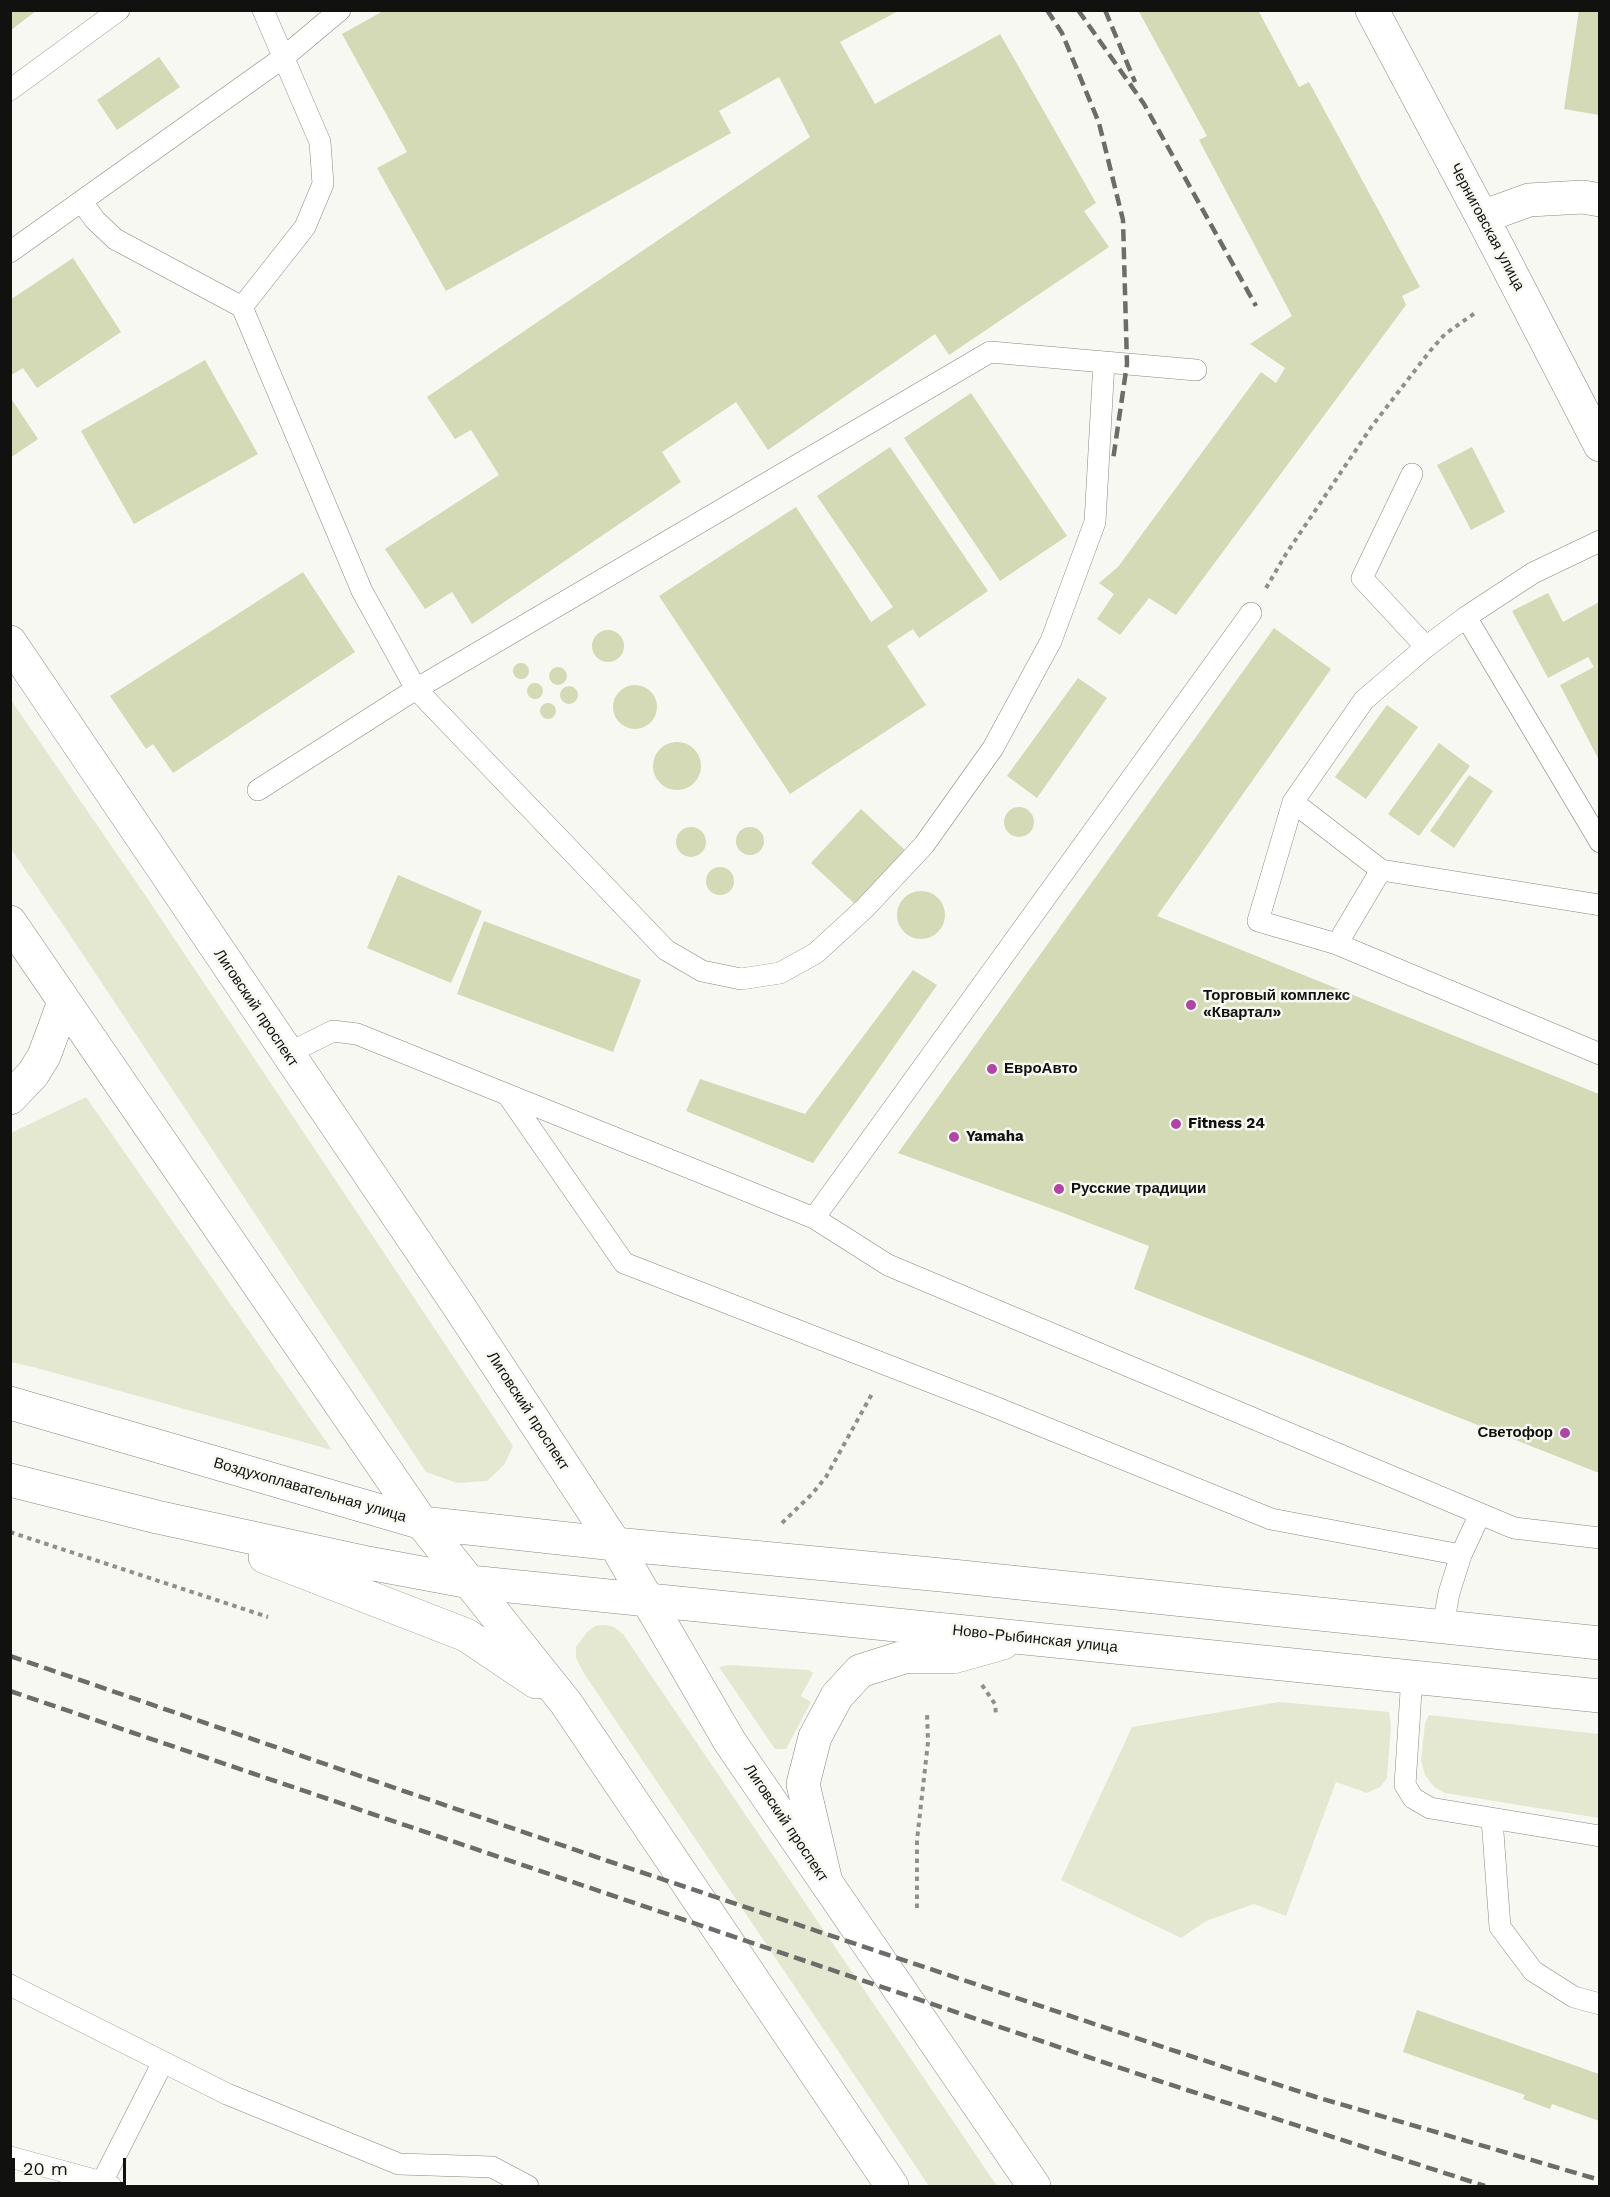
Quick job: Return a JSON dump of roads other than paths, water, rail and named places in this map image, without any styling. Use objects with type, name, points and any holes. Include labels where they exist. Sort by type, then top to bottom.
[{"type":"main road","name":"Черниговская улица","points":[[1372,10],[1599,445]]},
{"type":"main road","points":[[1482,217],[1529,200],[1583,197],[1599,200]]},
{"type":"main road","name":"Лиговский проспект","points":[[10,642],[456,1302],[615,1544],[730,1742],[1034,2187]]},
{"type":"main road","points":[[10,922],[422,1523],[566,1703],[892,2187]]},
{"type":"main road","points":[[10,1098],[33,1074],[44,1056],[64,1002]]},
{"type":"main road","name":"Воздухоплавательная улица","points":[[10,1403],[422,1523],[615,1544]]},
{"type":"main road","points":[[10,1480],[157,1517],[369,1563],[470,1582]]},
{"type":"main road","points":[[157,1517],[383,1601],[466,1635],[566,1703]]},
{"type":"main road","points":[[615,1544],[952,1576],[1599,1643]]},
{"type":"main road","name":"Ново-Рыбинская улица","points":[[470,1582],[1599,1696]]},
{"type":"main road","points":[[826,1882],[804,1784],[815,1737],[837,1696],[860,1671],[904,1657],[952,1657],[1023,1638]]},
{"type":"lane","points":[[10,90],[119,10]]},
{"type":"lane","points":[[242,307],[305,227],[323,184],[320,142],[263,10]]},
{"type":"lane","points":[[13,245],[82,202],[284,57],[340,10]]},
{"type":"lane","points":[[82,202],[95,220],[115,239],[242,307],[362,591],[416,689],[666,950],[702,971],[741,979],[780,973],[816,953],[865,908],[924,845],[993,748],[1051,641],[1095,522],[1104,362]]},
{"type":"lane","points":[[258,790],[416,689],[990,352],[1196,370]]},
{"type":"lane","points":[[1412,474],[1362,578],[1426,647]]},
{"type":"lane","points":[[1599,541],[1533,573],[1466,617],[1426,647],[1364,700],[1293,802],[1258,921],[1337,944],[1599,1054]]},
{"type":"lane","points":[[813,1218],[1251,613]]},
{"type":"lane","points":[[1466,617],[1599,842]]},
{"type":"lane","points":[[1293,802],[1381,870],[1599,905]]},
{"type":"lane","points":[[1337,944],[1381,870]]},
{"type":"lane","points":[[287,1054],[333,1031],[357,1034],[813,1218],[888,1265],[1514,1528],[1599,1538]]},
{"type":"lane","points":[[509,1097],[624,1263],[888,1365],[1272,1519],[1461,1555]]},
{"type":"lane","points":[[1443,1626],[1449,1593],[1461,1555],[1480,1514]]},
{"type":"lane","points":[[1412,1676],[1405,1785],[1413,1798],[1430,1809],[1599,1836]]},
{"type":"lane","points":[[1491,1819],[1500,1927],[1533,1971],[1574,1997],[1599,2004]]},
{"type":"lane","points":[[10,1985],[227,2094],[399,2164],[492,2167],[528,2187]]},
{"type":"lane","points":[[10,2157],[104,2185],[163,2061]]},
{"type":"railway","points":[[1047,10],[1062,33],[1099,123],[1123,220],[1127,364],[1113,460]]},
{"type":"railway","points":[[1078,10],[1144,104],[1256,306]]},
{"type":"railway","points":[[1105,10],[1135,82]]},
{"type":"railway","points":[[10,1656],[608,1861],[1166,2048],[1316,2097],[1600,2180]]},
{"type":"railway","points":[[10,1691],[1156,2080],[1485,2186]]},
{"type":"place","name":"Торговый комплекс «Квартал»","points":[[1191,1005]]},
{"type":"place","name":"ЕвроАвто","points":[[992,1069]]},
{"type":"place","name":"Fitness 24","points":[[1176,1124]]},
{"type":"place","name":"Yamaha","points":[[954,1137]]},
{"type":"place","name":"Русские традиции","points":[[1059,1189]]},
{"type":"place","name":"Светофор","points":[[1565,1433]]}]
